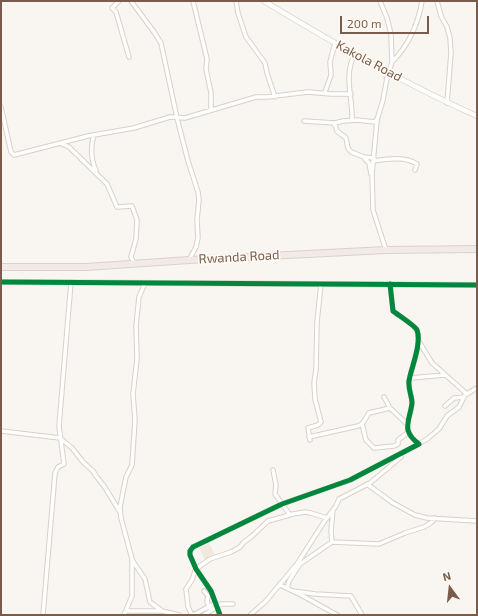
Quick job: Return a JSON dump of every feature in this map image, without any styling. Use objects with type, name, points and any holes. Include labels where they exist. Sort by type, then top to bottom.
[{"type":"highway","name":"Rwanda Road","points":[[1,268],[86,267],[134,263],[386,250],[477,249]]},
{"type":"street","points":[[119,1],[112,7],[116,12],[129,57]]},
{"type":"street","points":[[131,1],[161,43],[176,116],[198,192],[197,243],[188,260]]},
{"type":"street","points":[[194,1],[207,58],[206,69],[211,93],[211,110]]},
{"type":"street","points":[[236,1],[238,13],[246,37],[265,63],[275,96]]},
{"type":"street","name":"Kakola Road","points":[[264,1],[355,54],[447,103],[477,116]]},
{"type":"street","points":[[380,1],[387,18],[391,34],[392,62],[378,118],[372,176],[373,210],[386,250]]},
{"type":"street","points":[[392,62],[411,38],[418,20],[422,1]]},
{"type":"street","points":[[437,1],[450,38],[451,53],[447,103]]},
{"type":"street","points":[[325,92],[331,75],[330,62],[335,43]]},
{"type":"street","points":[[352,120],[353,110],[349,86],[349,71],[351,60],[355,54]]},
{"type":"street","points":[[1,107],[12,154],[61,144],[94,135],[134,128],[168,117],[176,116],[185,118],[256,97],[304,92],[351,94]]},
{"type":"street","points":[[304,121],[333,123],[352,120],[375,122],[378,118]]},
{"type":"street","points":[[333,123],[346,138],[349,150],[362,157],[369,163],[369,169],[372,176]]},
{"type":"street","points":[[94,135],[92,155],[98,176]]},
{"type":"street","points":[[61,144],[69,147],[91,167],[98,176],[103,179],[109,187],[117,207],[120,208],[131,206],[137,219],[136,239],[131,257],[134,263]]},
{"type":"street","points":[[362,157],[374,160],[398,159],[413,161],[417,164],[415,170]]},
{"type":"street","points":[[1,282],[477,285]]},
{"type":"street","points":[[43,615],[55,474],[58,467],[64,464],[60,438],[59,412],[71,282]]},
{"type":"street","points":[[120,513],[126,477],[132,465],[135,408],[133,394],[137,359],[136,326],[139,297],[145,283]]},
{"type":"street","points":[[321,284],[317,322],[316,369],[314,383],[315,399],[321,422],[318,425],[308,428],[310,438],[362,424],[369,413],[390,408]]},
{"type":"street","points":[[390,284],[393,311],[416,328],[418,340],[409,384],[412,404],[407,424],[408,432],[418,444]]},
{"type":"street","points":[[418,340],[432,363],[465,395]]},
{"type":"street","points":[[410,378],[445,374]]},
{"type":"street","points":[[445,406],[454,398],[465,395],[477,388]]},
{"type":"street","points":[[220,615],[217,604],[206,583],[196,569],[190,555],[190,551],[193,547],[282,504],[350,480],[427,439],[439,429],[447,416],[460,408],[465,395]]},
{"type":"street","points":[[384,397],[390,408],[407,424]]},
{"type":"street","points":[[362,424],[366,440],[374,448],[394,446],[398,444],[398,440],[408,432]]},
{"type":"street","points":[[1,431],[60,438],[72,448],[104,486],[120,513],[132,559],[132,596],[125,613],[162,611],[179,615]]},
{"type":"street","points":[[250,615],[265,602],[297,564],[336,506],[338,500],[342,496],[367,484],[418,444]]},
{"type":"street","points":[[273,470],[276,485],[275,494],[290,515]]},
{"type":"street","points":[[367,484],[385,498],[415,515],[477,521]]},
{"type":"street","points":[[332,542],[331,531],[333,510]]},
{"type":"street","points":[[233,604],[217,604],[193,615],[188,607],[186,588],[196,569],[208,560],[231,552],[240,547],[267,521],[300,513],[311,513],[327,518]]},
{"type":"street","points":[[287,588],[289,581],[300,564],[332,542],[379,544],[424,527],[436,518]]},
{"type":"street","points":[[132,559],[144,579],[149,601],[162,611]]},
{"type":"street","points":[[280,585],[337,615]]},
{"type":"street","points":[[293,591],[351,596],[362,615]]},
{"type":"street","points":[[204,592],[208,596],[206,602],[210,608]]},
{"type":"street","points":[[204,615],[210,608]]},
{"type":"shaded area","points":[[209,543],[215,555],[205,560],[199,548]]},
{"type":"cycle path","points":[[1,282],[477,285]]},
{"type":"cycle path","points":[[220,615],[211,591],[196,569],[190,555],[190,551],[193,547],[282,504],[350,480],[419,444],[413,439],[408,430],[412,403],[409,381],[417,349],[417,330],[393,311],[390,284]]}]
